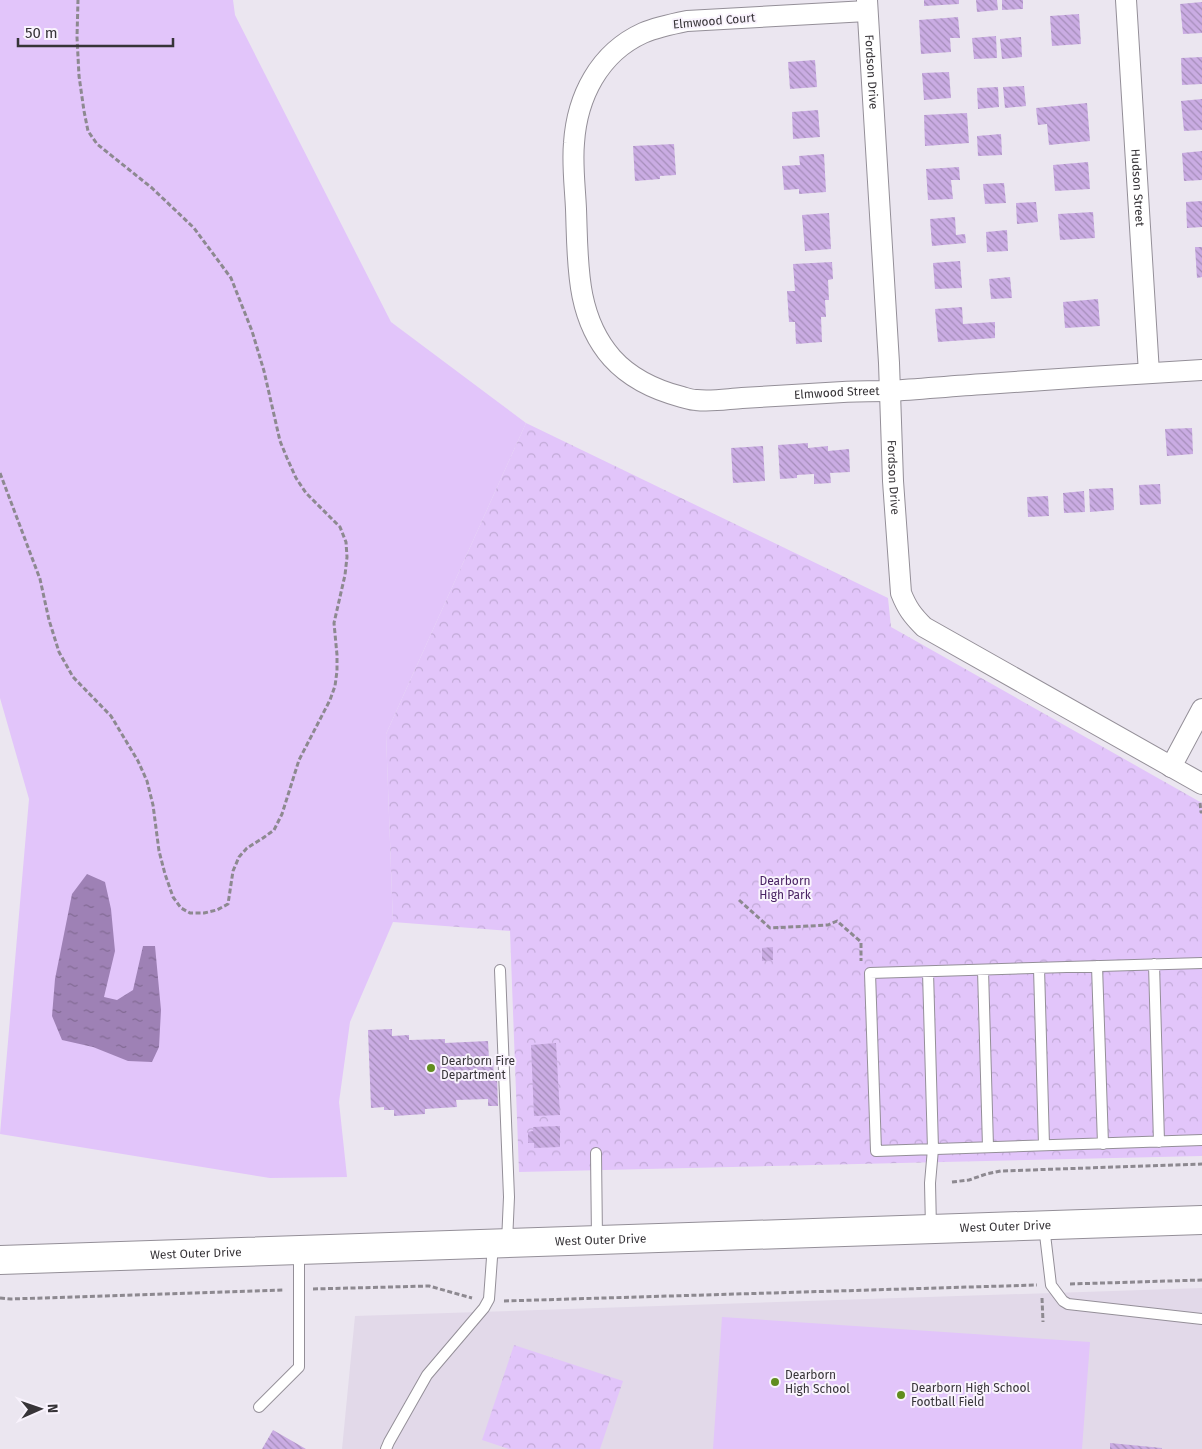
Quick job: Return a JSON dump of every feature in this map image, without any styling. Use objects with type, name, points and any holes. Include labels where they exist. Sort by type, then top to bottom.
[{"type":"main road","name":"West Outer Drive","points":[[0,1260],[1202,1220]]},
{"type":"street","name":"Hudson Street","points":[[1126,0],[1149,373]]},
{"type":"street","name":"Elmwood Court","points":[[577,237],[574,146],[578,110],[601,66],[628,41],[665,25],[687,21],[842,13],[867,5]]},
{"type":"street","name":"Fordson Drive","points":[[867,5],[890,391],[893,480],[901,593],[906,605],[912,615],[924,627],[1202,784]]},
{"type":"street","name":"Elmwood Street","points":[[577,237],[580,284],[584,306],[589,322],[599,341],[613,359],[643,382],[658,390],[696,400],[890,391],[1202,370]]},
{"type":"street","points":[[1171,767],[1202,709]]},
{"type":"lane","points":[[1202,963],[870,973],[876,1151],[1202,1140]]},
{"type":"lane","points":[[1154,964],[1159,1142]]},
{"type":"lane","points":[[1097,966],[1103,1144]]},
{"type":"lane","points":[[1039,968],[1044,1146]]},
{"type":"lane","points":[[386,1449],[427,1375],[484,1308],[489,1299],[509,1197],[500,970]]},
{"type":"lane","points":[[983,970],[988,1148]]},
{"type":"lane","points":[[928,972],[933,1149],[930,1184],[931,1229]]},
{"type":"lane","points":[[596,1154],[597,1240]]},
{"type":"lane","points":[[1044,1225],[1051,1285],[1063,1301],[1068,1304],[1202,1318]]},
{"type":"lane","points":[[259,1407],[299,1367],[299,1250]]},
{"type":"path","points":[[0,473],[40,579],[49,620],[59,652],[73,677],[111,716],[138,761],[147,782],[153,805],[159,851],[173,897],[181,908],[190,913],[204,914],[217,910],[228,904],[233,871],[239,857],[247,848],[274,830],[282,814],[299,760],[336,686],[337,655],[334,622],[345,575],[346,542],[340,527],[306,493],[286,458],[280,441],[264,370],[252,331],[231,278],[194,228],[152,188],[97,144],[88,131],[79,76],[78,0]]},
{"type":"path","points":[[739,900],[770,928],[828,925],[837,920],[861,942],[861,964],[870,973]]},
{"type":"path","points":[[952,1182],[969,1180],[1001,1170],[1202,1164]]},
{"type":"path","points":[[1066,1284],[1202,1280]]},
{"type":"path","points":[[0,1298],[429,1286],[470,1297],[506,1301],[1041,1285]]},
{"type":"path","points":[[1042,1294],[1043,1322]]},
{"type":"shaded area","name":"Dearborn High School","points":[[1202,1288],[1202,1449],[342,1449],[355,1316]]},
{"type":"green space","points":[[0,0],[233,0],[235,15],[391,322],[526,423],[386,734],[393,922],[350,1022],[339,1102],[347,1177],[270,1178],[0,1134],[29,799],[0,698]]},
{"type":"green space","name":"Dearborn High Park","points":[[526,423],[888,598],[891,627],[1202,803],[1202,1156],[519,1172],[510,931],[393,922],[386,734]]},
{"type":"green space","name":"Dearborn High School Football Field","points":[[722,1317],[1090,1342],[1082,1449],[713,1449]]},
{"type":"green space","points":[[514,1345],[623,1381],[600,1449],[509,1449],[482,1440]]},
{"type":"water","points":[[87,874],[105,882],[111,909],[115,951],[104,997],[117,1000],[133,990],[143,946],[155,946],[161,1010],[159,1047],[152,1062],[128,1061],[93,1047],[62,1040],[52,1016],[55,979],[72,894]]},
{"type":"building","points":[[924,0],[959,0],[959,4],[924,6]]},
{"type":"building","points":[[976,0],[997,0],[998,10],[977,12]]},
{"type":"building","points":[[1002,0],[1023,0],[1023,9],[1002,10]]},
{"type":"building","points":[[1202,2],[1202,33],[1183,34],[1180,4]]},
{"type":"building","points":[[1079,14],[1081,44],[1052,46],[1050,16]]},
{"type":"building","points":[[958,17],[960,38],[950,38],[951,52],[921,54],[919,20]]},
{"type":"building","points":[[996,36],[997,58],[974,59],[972,38]]},
{"type":"building","points":[[1021,37],[1022,57],[1002,59],[1000,39]]},
{"type":"building","points":[[1202,57],[1202,84],[1182,85],[1181,58]]},
{"type":"building","points":[[815,60],[817,87],[790,89],[788,62]]},
{"type":"building","points":[[949,72],[951,98],[924,100],[922,73]]},
{"type":"building","points":[[1024,86],[1026,106],[1005,108],[1003,87]]},
{"type":"building","points":[[998,87],[999,107],[978,109],[977,88]]},
{"type":"building","points":[[1202,99],[1202,130],[1184,131],[1181,101]]},
{"type":"building","points":[[1087,103],[1090,141],[1049,145],[1047,124],[1038,125],[1036,108]]},
{"type":"building","points":[[818,110],[820,137],[793,139],[792,112]]},
{"type":"building","points":[[967,113],[969,143],[925,146],[924,115]]},
{"type":"building","points":[[1001,134],[1002,155],[978,156],[977,136]]},
{"type":"building","points":[[674,144],[676,175],[660,176],[660,179],[635,181],[633,146]]},
{"type":"building","points":[[1202,151],[1202,180],[1184,181],[1182,153]]},
{"type":"building","points":[[824,154],[826,192],[799,194],[799,189],[784,190],[782,166],[800,165],[799,156]]},
{"type":"building","points":[[1088,162],[1090,189],[1055,191],[1053,165]]},
{"type":"building","points":[[959,167],[960,180],[951,180],[953,199],[928,200],[926,169]]},
{"type":"building","points":[[1004,183],[1006,203],[985,204],[983,184]]},
{"type":"building","points":[[1202,201],[1202,227],[1187,228],[1186,202]]},
{"type":"building","points":[[1036,202],[1038,222],[1017,224],[1016,203]]},
{"type":"building","points":[[1093,212],[1095,238],[1060,240],[1058,214]]},
{"type":"building","points":[[829,213],[831,249],[805,251],[802,215]]},
{"type":"building","points":[[955,217],[956,235],[965,234],[966,243],[932,246],[930,219]]},
{"type":"building","points":[[1007,230],[1008,251],[987,252],[986,232]]},
{"type":"building","points":[[1195,247],[1202,247],[1202,277],[1197,278]]},
{"type":"building","points":[[960,261],[962,288],[935,289],[933,263]]},
{"type":"building","points":[[832,262],[833,279],[828,280],[829,300],[825,300],[826,317],[821,317],[822,342],[796,344],[795,322],[789,322],[787,291],[795,291],[793,264]]},
{"type":"building","points":[[1010,277],[1012,298],[991,299],[989,279]]},
{"type":"building","points":[[1098,299],[1100,326],[1065,328],[1063,302]]},
{"type":"building","points":[[962,307],[963,324],[995,322],[995,338],[938,342],[935,309]]},
{"type":"building","points":[[1192,428],[1193,454],[1167,456],[1165,429]]},
{"type":"building","points":[[808,443],[808,448],[828,446],[828,451],[849,449],[850,472],[830,473],[831,483],[814,484],[814,474],[780,479],[778,445]]},
{"type":"building","points":[[763,446],[765,481],[733,483],[731,448]]},
{"type":"building","points":[[1160,484],[1161,504],[1140,505],[1139,485]]},
{"type":"building","points":[[1113,488],[1114,510],[1090,512],[1089,489]]},
{"type":"building","points":[[1084,491],[1085,512],[1064,513],[1063,493]]},
{"type":"building","points":[[1048,496],[1049,516],[1028,517],[1027,497]]},
{"type":"building","points":[[773,947],[773,960],[762,961],[762,948]]},
{"type":"building","name":"Dearborn Fire Department","points":[[392,1029],[392,1036],[409,1035],[409,1040],[445,1039],[445,1043],[488,1041],[489,1059],[493,1059],[494,1078],[497,1078],[498,1106],[488,1106],[488,1099],[456,1100],[457,1107],[425,1109],[425,1114],[394,1116],[394,1110],[384,1110],[384,1107],[371,1108],[368,1030]]},
{"type":"building","points":[[556,1043],[560,1115],[534,1116],[531,1045]]},
{"type":"building","points":[[560,1126],[560,1147],[534,1148],[534,1143],[528,1143],[528,1132],[533,1131],[533,1127]]},
{"type":"building","points":[[273,1430],[306,1449],[262,1449]]},
{"type":"building","points":[[1110,1443],[1162,1448],[1162,1449],[1110,1449]]},
{"type":"place","name":"Dearborn Fire Department","points":[[431,1068]]},
{"type":"place","name":"Dearborn High School","points":[[775,1382]]},
{"type":"place","name":"Dearborn High School Football Field","points":[[901,1395]]}]
